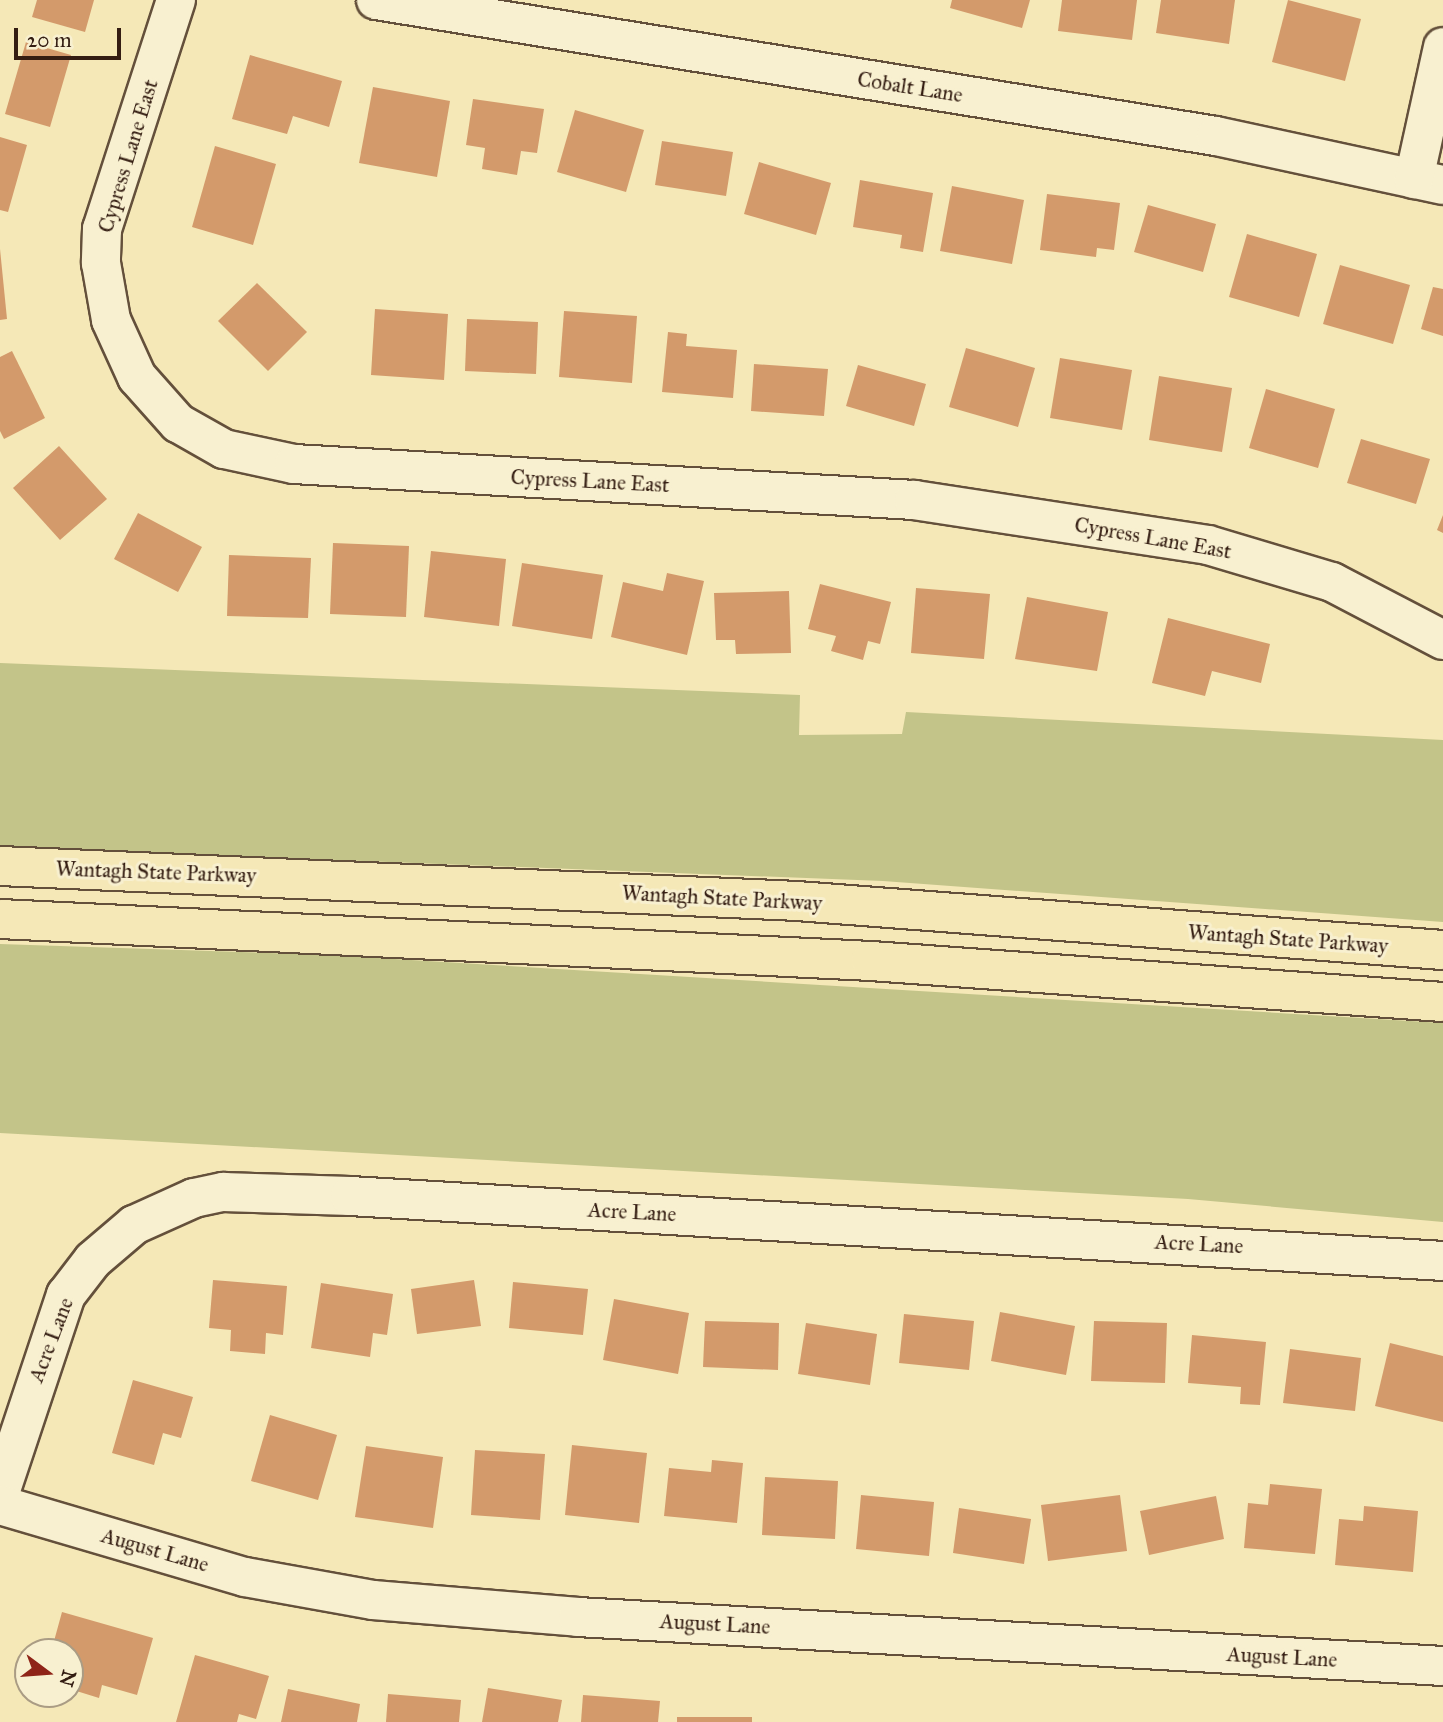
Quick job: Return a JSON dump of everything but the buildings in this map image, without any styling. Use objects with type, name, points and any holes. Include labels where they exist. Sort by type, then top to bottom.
[{"type":"highway","name":"Wantagh State Parkway","points":[[0,866],[797,901],[1443,950]]},
{"type":"highway","points":[[0,919],[857,960],[1443,1002]]},
{"type":"street","name":"Cypress Lane East","points":[[176,0],[102,229],[101,263],[111,320],[137,377],[177,423],[224,449],[293,464],[914,500],[1195,543],[1259,557],[1332,582],[1443,640]]},
{"type":"street","name":"Cobalt Lane","points":[[376,0],[1216,136],[1429,182]]},
{"type":"street","points":[[1429,182],[1443,47]]},
{"type":"street","name":"Acre Lane","points":[[0,1493],[66,1295],[93,1261],[134,1225],[194,1198],[223,1192],[378,1197],[1443,1261]]},
{"type":"street","name":"August Lane","points":[[0,1505],[245,1577],[373,1600],[578,1617],[1443,1666]]},
{"type":"green space","points":[[0,663],[800,695],[799,735],[902,734],[906,712],[1443,740],[1443,922],[883,881],[0,847]]},
{"type":"green space","points":[[0,944],[329,955],[1443,1023],[1443,1222],[1188,1199],[0,1133]]}]
